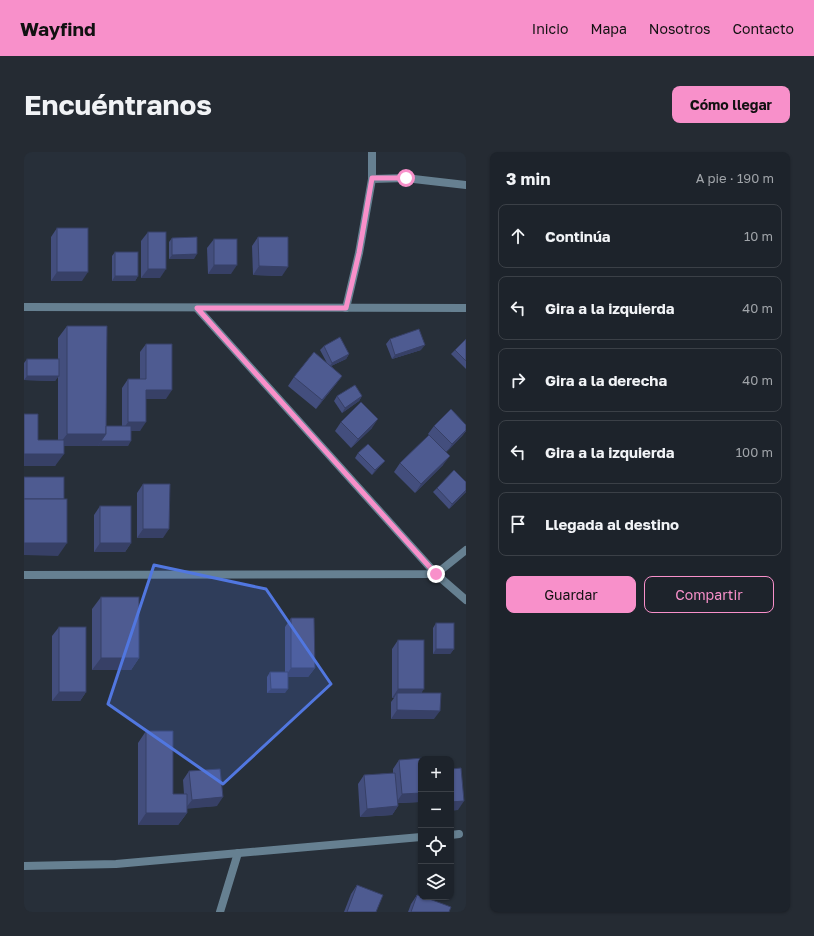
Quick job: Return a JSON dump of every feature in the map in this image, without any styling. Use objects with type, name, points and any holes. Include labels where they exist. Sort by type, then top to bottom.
[{"type":"street","points":[[346,308],[359,253],[372,178],[372,152]]},
{"type":"street","points":[[372,178],[406,178],[466,185]]},
{"type":"street","points":[[24,307],[466,308]]},
{"type":"street","points":[[197,308],[436,574],[466,600]]},
{"type":"street","points":[[24,575],[436,574],[466,550]]},
{"type":"street","points":[[24,866],[116,864],[418,837]]},
{"type":"street","points":[[220,912],[238,853]]},
{"type":"highlighted area","points":[[154,565],[266,589],[331,684],[223,784],[108,704]]},
{"type":"building","points":[[57,228],[88,228],[88,272],[57,272]]},
{"type":"building","points":[[148,232],[166,232],[166,269],[148,269]]},
{"type":"building","points":[[197,237],[197,254],[172,255],[172,238]]},
{"type":"building","points":[[258,237],[288,237],[288,267],[259,266]]},
{"type":"building","points":[[214,239],[237,239],[237,265],[214,265]]},
{"type":"building","points":[[115,252],[138,252],[138,276],[115,276]]},
{"type":"building","points":[[67,326],[107,326],[106,434],[67,434]]},
{"type":"building","points":[[419,329],[425,345],[395,355],[390,339]]},
{"type":"building","points":[[340,337],[349,354],[332,363],[324,346]]},
{"type":"building","points":[[466,339],[466,361],[455,350]]},
{"type":"building","points":[[146,344],[172,344],[172,390],[146,390],[146,422],[128,422],[128,379],[146,379]]},
{"type":"building","points":[[314,352],[342,376],[322,400],[294,377]]},
{"type":"building","points":[[27,359],[59,359],[59,376],[27,376]]},
{"type":"building","points":[[355,385],[362,396],[345,408],[337,396]]},
{"type":"building","points":[[361,402],[378,419],[358,439],[341,422]]},
{"type":"building","points":[[451,409],[466,425],[466,430],[452,444],[434,426]]},
{"type":"building","points":[[24,414],[38,414],[38,440],[64,440],[64,454],[24,454]]},
{"type":"building","points":[[106,426],[131,426],[131,441],[101,441],[106,434]]},
{"type":"building","points":[[429,435],[450,456],[421,484],[400,463]]},
{"type":"building","points":[[368,444],[385,461],[375,470],[358,453]]},
{"type":"building","points":[[454,470],[466,482],[466,490],[452,504],[437,488]]},
{"type":"building","points":[[24,477],[64,477],[64,499],[24,499]]},
{"type":"building","points":[[143,484],[170,484],[169,529],[143,529]]},
{"type":"building","points":[[24,499],[67,499],[67,543],[24,543]]},
{"type":"building","points":[[100,506],[131,506],[131,543],[100,543]]},
{"type":"building","points":[[101,597],[139,597],[139,658],[101,658]]},
{"type":"building","points":[[291,618],[314,618],[315,668],[291,668]]},
{"type":"building","points":[[436,623],[454,623],[454,649],[436,649]]},
{"type":"building","points":[[59,627],[86,627],[86,692],[59,692]]},
{"type":"building","points":[[398,640],[424,640],[424,689],[398,689]]},
{"type":"building","points":[[270,672],[288,672],[288,689],[271,689]]},
{"type":"building","points":[[397,693],[441,693],[440,711],[397,710]]},
{"type":"building","points":[[146,731],[173,731],[173,794],[187,794],[187,813],[146,813]]},
{"type":"building","points":[[418,758],[418,793],[402,794],[399,760]]},
{"type":"building","points":[[461,768],[464,801],[454,802],[454,769]]},
{"type":"building","points":[[220,769],[223,797],[192,800],[189,771]]},
{"type":"building","points":[[395,773],[398,806],[367,809],[364,775]]},
{"type":"building","points":[[357,885],[383,895],[376,912],[347,912]]},
{"type":"building","points":[[417,895],[418,900],[432,900],[451,907],[449,912],[411,912]]},
{"type":"route","points":[[406,178],[372,178],[359,253],[346,308],[197,308],[436,574]]}]
